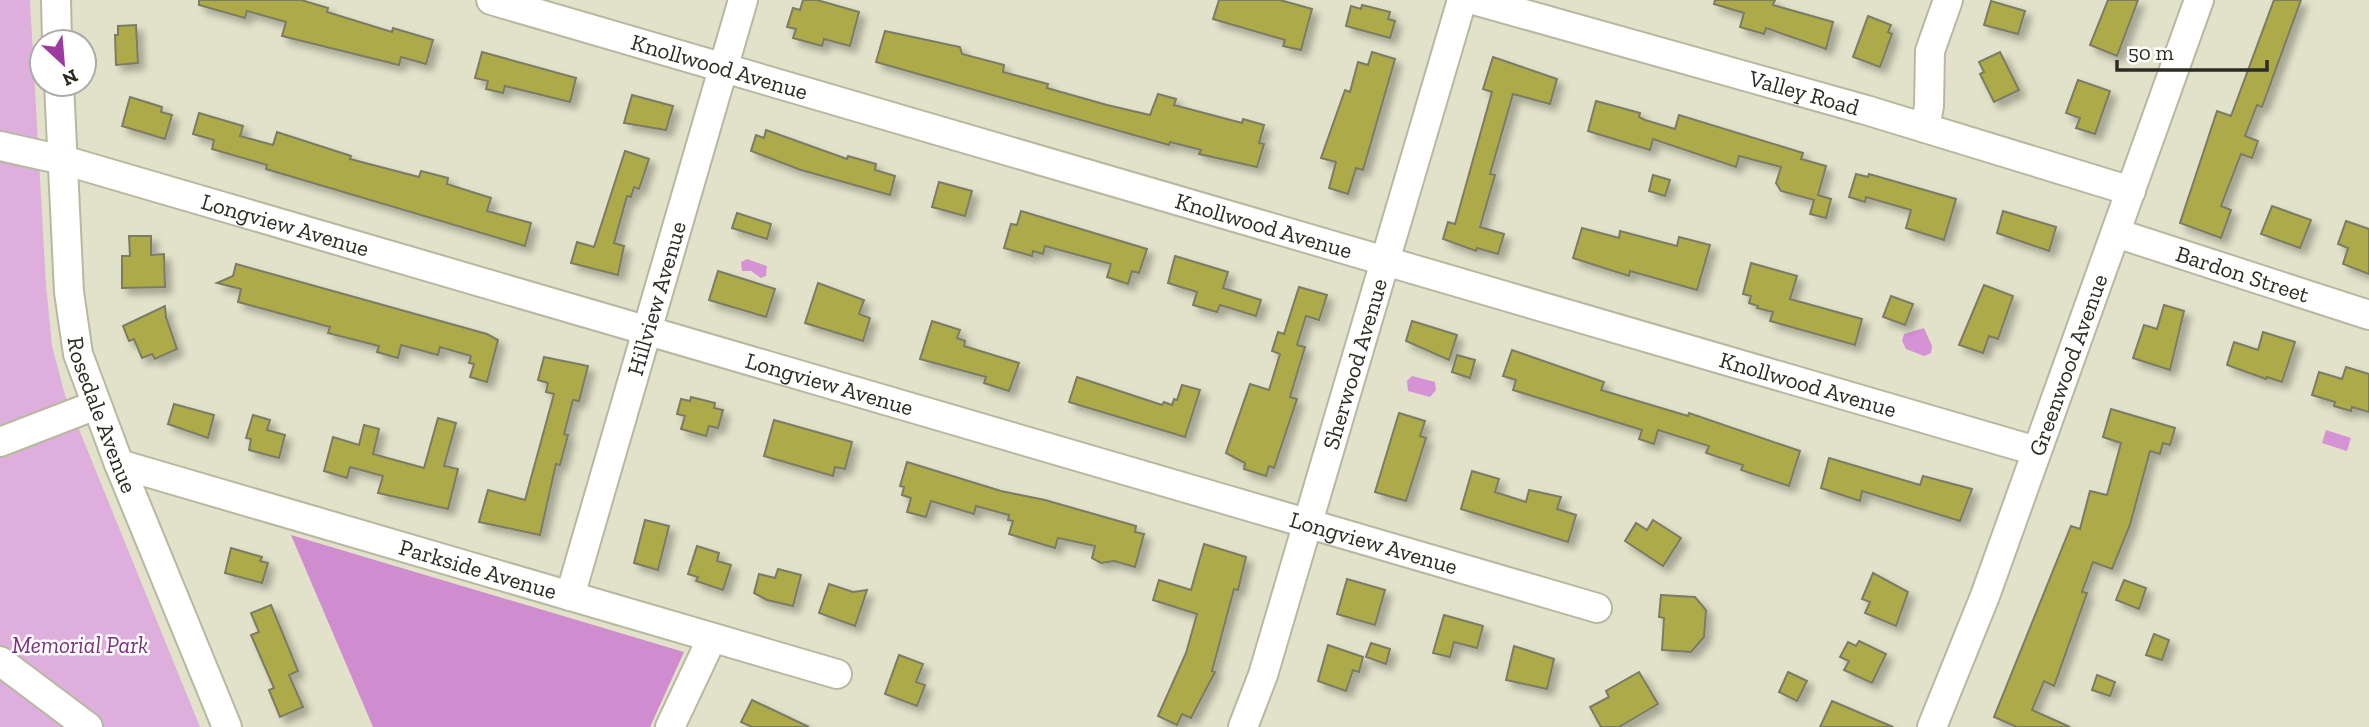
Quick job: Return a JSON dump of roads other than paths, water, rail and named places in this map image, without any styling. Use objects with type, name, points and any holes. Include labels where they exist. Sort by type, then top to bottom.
[{"type":"street","points":[[56,0],[57,28]]},
{"type":"street","name":"Knollwood Avenue","points":[[491,0],[2036,451]]},
{"type":"street","name":"Hillview Avenue","points":[[569,596],[743,0]]},
{"type":"street","name":"Sherwood Avenue","points":[[1243,727],[1264,675],[1462,0]]},
{"type":"street","name":"Valley Road","points":[[1474,0],[1925,128],[2131,191]]},
{"type":"street","points":[[1925,128],[1929,106],[1930,51],[1948,0]]},
{"type":"street","name":"Greenwood Avenue","points":[[1932,727],[1985,596],[2199,0]]},
{"type":"street","name":"Rosedale Avenue","points":[[60,98],[72,323],[78,354],[119,464],[227,727]]},
{"type":"street","name":"Longview Avenue","points":[[0,146],[63,160],[1597,608]]},
{"type":"street","name":"Bardon Street","points":[[2116,233],[2369,315]]},
{"type":"street","points":[[0,442],[96,405]]},
{"type":"street","name":"Parkside Avenue","points":[[119,464],[837,674]]},
{"type":"street","points":[[670,727],[712,638]]},
{"type":"street","points":[[0,661],[88,727]]},
{"type":"park label","name":"Memorial Park","points":[[80,645]]}]
